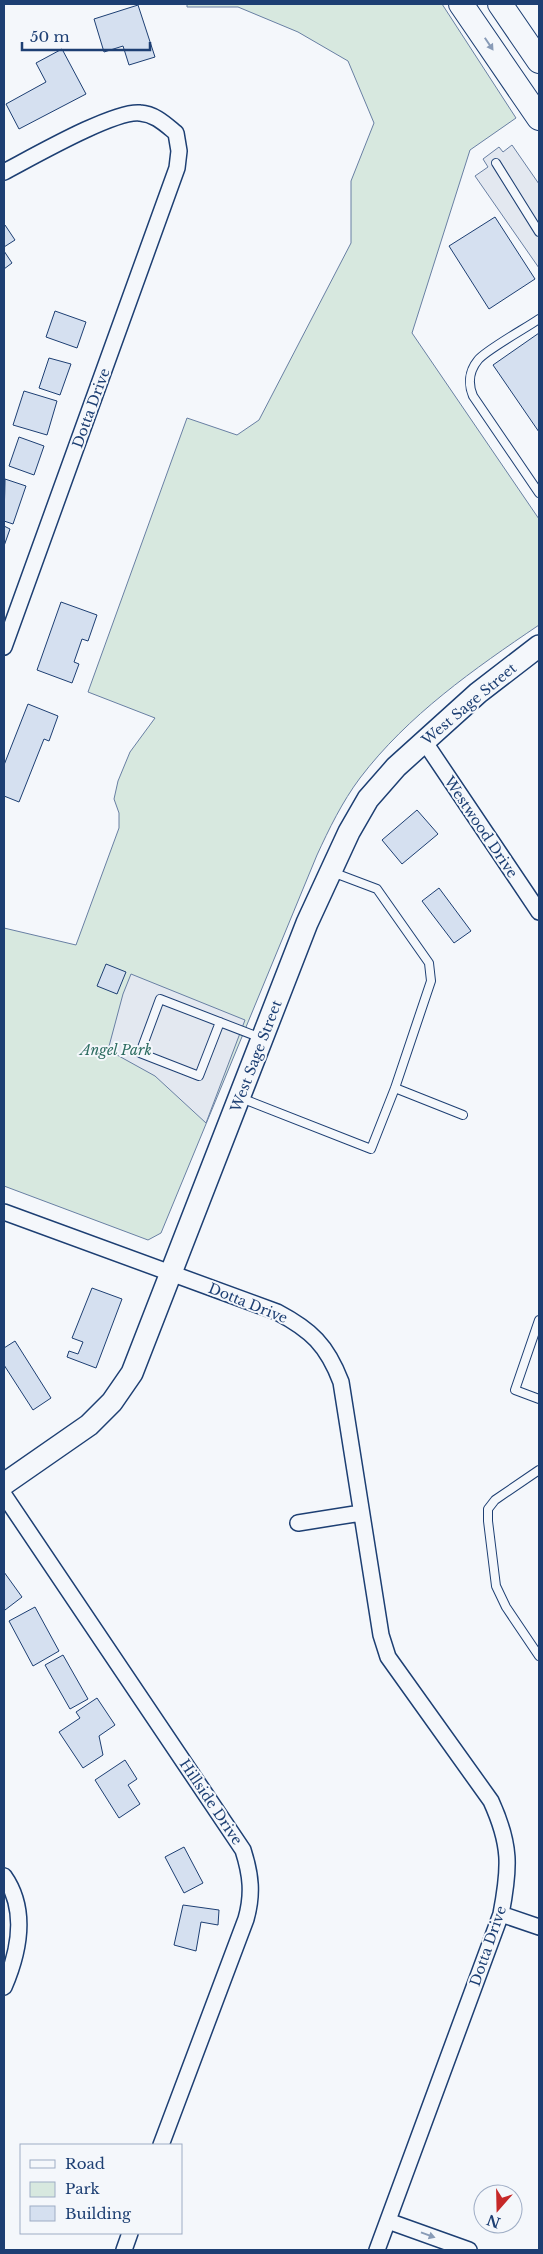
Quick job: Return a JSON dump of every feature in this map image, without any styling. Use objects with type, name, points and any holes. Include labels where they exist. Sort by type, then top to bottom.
[{"type":"main road","points":[[461,4],[539,118]]},
{"type":"main road","points":[[500,4],[539,61]]},
{"type":"street","name":"Dotta Drive","points":[[4,172],[116,116],[140,112],[157,118],[176,133],[177,168],[4,647]]},
{"type":"street","name":"West Sage Street","points":[[4,1484],[89,1425],[112,1402],[132,1373],[307,923],[330,871],[368,799],[396,767],[478,693],[538,648]]},
{"type":"street","name":"Westwood Drive","points":[[424,741],[539,912]]},
{"type":"street","name":"Dotta Drive","points":[[4,1212],[276,1312],[297,1322],[315,1337],[331,1358],[341,1382],[381,1635],[388,1657],[490,1801],[502,1827],[508,1854],[506,1886],[501,1914],[377,2250]]},
{"type":"street","name":"Hillside Drive","points":[[4,1495],[243,1850],[251,1875],[251,1902],[246,1919],[161,2144]]},
{"type":"street","points":[[298,1523],[361,1513]]},
{"type":"street","points":[[4,1876],[16,1900],[19,1924],[15,1961],[4,1986]]},
{"type":"street","points":[[501,1914],[539,1926]]},
{"type":"street","points":[[388,2220],[469,2250]]},
{"type":"street","points":[[124,2250],[130,2234]]},
{"type":"lane","points":[[496,163],[539,232]]},
{"type":"lane","points":[[539,319],[478,359],[471,374],[470,387],[473,396],[539,493]]},
{"type":"lane","points":[[240,1098],[371,1149],[395,1088],[431,981],[429,963],[377,889],[330,871]]},
{"type":"lane","points":[[220,1022],[200,1076],[140,1053],[160,999],[263,1038]]},
{"type":"lane","points":[[395,1088],[463,1115]]},
{"type":"lane","points":[[539,1320],[515,1390],[539,1399]]},
{"type":"lane","points":[[539,1470],[495,1500],[488,1509],[488,1521],[496,1586],[506,1607],[539,1656]]},
{"type":"green space","name":"Angel Park","points":[[187,4],[442,4],[516,118],[470,150],[412,333],[539,519],[539,625],[443,694],[379,755],[347,796],[317,855],[161,1233],[148,1240],[4,1186],[4,928],[76,945],[119,828],[119,813],[114,799],[118,781],[130,752],[155,718],[88,692],[187,418],[237,435],[259,420],[351,243],[351,181],[374,123],[348,61],[298,32],[238,7],[187,7]]},
{"type":"shaded area","points":[[512,145],[539,184],[539,268],[475,176],[488,167],[483,159],[499,147],[503,152]]},
{"type":"shaded area","points":[[131,974],[245,1020],[206,1123],[155,1076],[108,1050],[123,994]]},
{"type":"building","points":[[138,5],[155,57],[129,65],[123,46],[104,52],[94,19]]},
{"type":"building","points":[[62,49],[86,94],[19,129],[6,104],[46,82],[36,63]]},
{"type":"building","points":[[495,217],[535,279],[489,309],[449,246]]},
{"type":"building","points":[[4,226],[15,240],[4,247]]},
{"type":"building","points":[[4,251],[12,263],[4,269]]},
{"type":"building","points":[[55,311],[86,322],[77,348],[46,337]]},
{"type":"building","points":[[539,333],[539,432],[493,365]]},
{"type":"building","points":[[49,358],[71,364],[60,395],[39,388]]},
{"type":"building","points":[[24,391],[57,401],[47,435],[13,425]]},
{"type":"building","points":[[19,437],[44,446],[34,475],[9,466]]},
{"type":"building","points":[[5,479],[26,486],[13,524],[4,521]]},
{"type":"building","points":[[4,526],[10,529],[4,546]]},
{"type":"building","points":[[61,602],[97,615],[88,641],[82,639],[74,662],[79,664],[72,683],[37,670]]},
{"type":"building","points":[[28,704],[58,716],[49,741],[44,739],[19,802],[4,796],[4,765]]},
{"type":"building","points":[[417,810],[438,834],[402,864],[382,840]]},
{"type":"building","points":[[439,888],[471,931],[454,943],[422,901]]},
{"type":"building","points":[[106,964],[126,972],[117,994],[97,986]]},
{"type":"building","points":[[92,1288],[122,1299],[96,1368],[67,1357],[69,1351],[78,1354],[83,1342],[72,1338]]},
{"type":"building","points":[[15,1341],[51,1398],[33,1410],[4,1365],[4,1348]]},
{"type":"building","points":[[4,1572],[22,1597],[5,1610],[4,1608]]},
{"type":"building","points":[[35,1607],[59,1651],[33,1666],[9,1621]]},
{"type":"building","points":[[63,1655],[88,1699],[70,1709],[45,1665]]},
{"type":"building","points":[[97,1698],[115,1725],[99,1736],[103,1755],[83,1768],[59,1732],[80,1718],[76,1712]]},
{"type":"building","points":[[125,1760],[137,1779],[128,1785],[140,1804],[119,1818],[95,1780]]},
{"type":"building","points":[[184,1847],[203,1883],[184,1893],[165,1857]]},
{"type":"building","points":[[183,1905],[219,1910],[218,1925],[201,1922],[196,1951],[174,1945]]}]
